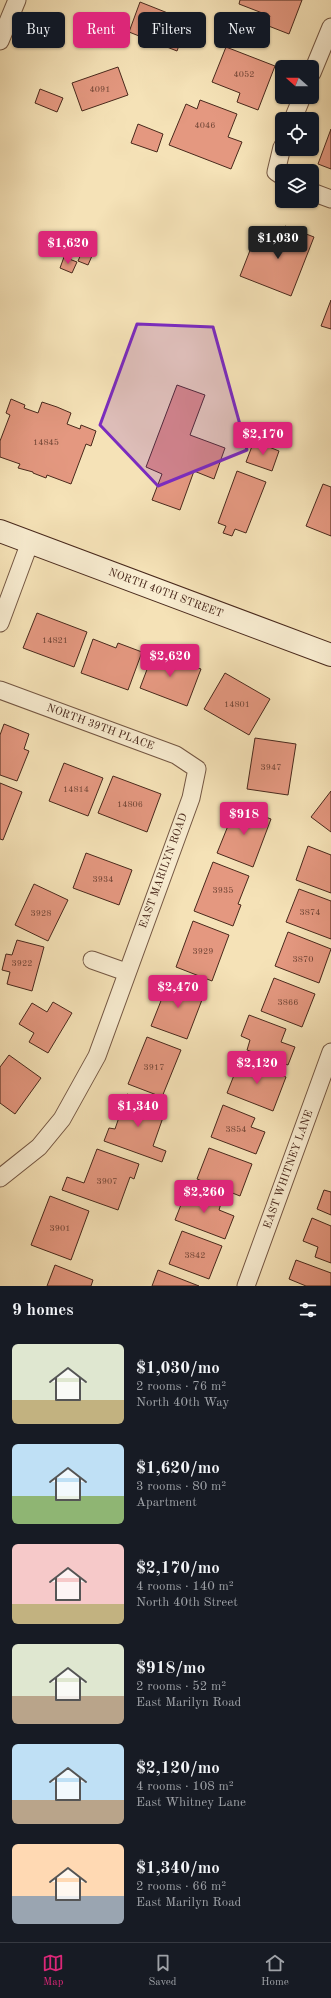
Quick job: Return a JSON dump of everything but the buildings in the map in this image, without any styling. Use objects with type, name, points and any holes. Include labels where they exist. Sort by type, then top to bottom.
[{"type":"main road","name":"NORTH 40TH STREET","points":[[0,531],[331,655]]},
{"type":"street","points":[[0,42],[17,0]]},
{"type":"street","points":[[317,60],[331,27]]},
{"type":"street","points":[[319,195],[331,199]]},
{"type":"street","points":[[0,623],[30,542]]},
{"type":"street","name":"NORTH 39TH PLACE","points":[[0,690],[176,755],[197,769]]},
{"type":"street","name":"EAST MARILYN ROAD","points":[[0,1178],[39,1147],[62,1119],[97,1056],[126,972],[191,798],[197,769]]},
{"type":"street","points":[[92,960],[126,972]]},
{"type":"street","name":"EAST WHITNEY LANE","points":[[246,1286],[331,1052]]},
{"type":"highlighted area","points":[[137,324],[213,327],[247,450],[158,486],[100,425]]}]
